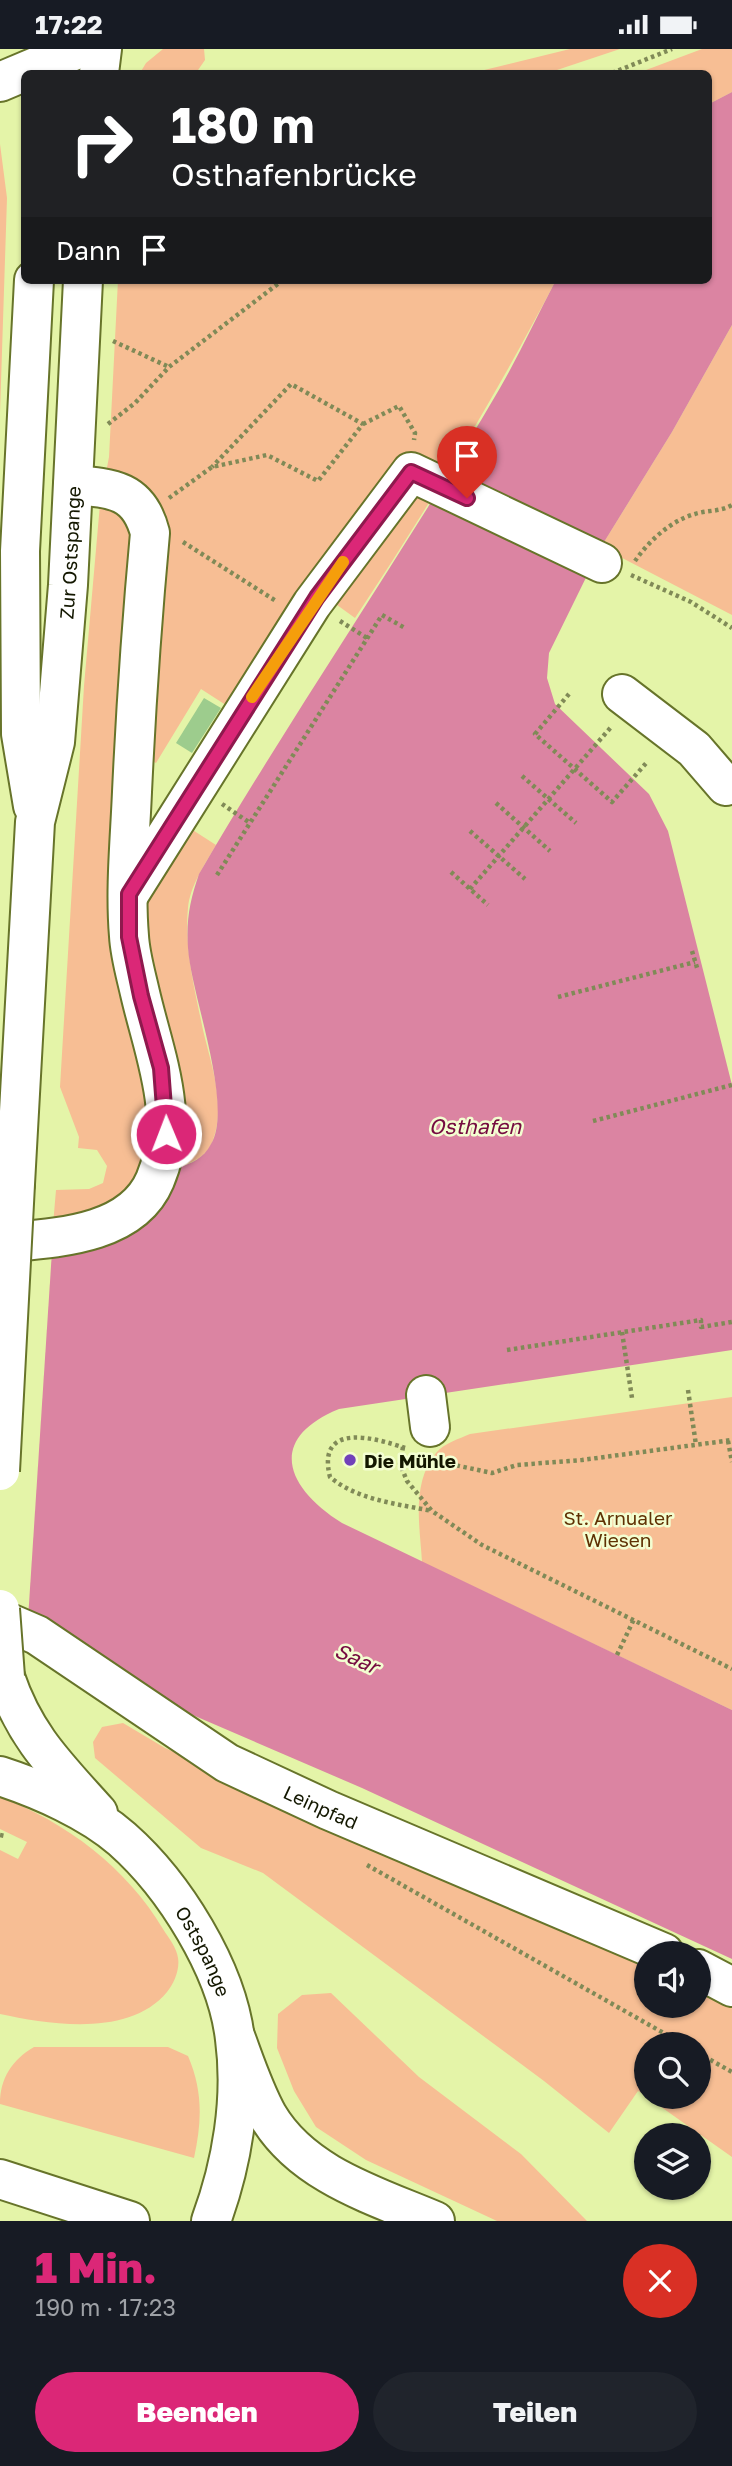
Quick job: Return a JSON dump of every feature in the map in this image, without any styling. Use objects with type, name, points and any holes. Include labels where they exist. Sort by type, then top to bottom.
[{"type":"main road","points":[[99,70],[102,49]]},
{"type":"main road","points":[[29,70],[58,58]]},
{"type":"main road","points":[[0,82],[21,73]]},
{"type":"main road","name":"Zur Ostspange","points":[[34,284],[20,564],[21,734],[35,822]]},
{"type":"main road","name":"Zur Ostspange","points":[[0,1471],[35,822],[55,743],[73,485],[83,284]]},
{"type":"main road","points":[[129,894],[317,597],[416,474],[614,568]]},
{"type":"main road","points":[[0,1243],[92,1231],[132,1208],[155,1181],[166,1134],[166,1105],[161,1068],[141,996],[129,937],[135,726],[146,521],[130,496],[95,487],[73,485]]},
{"type":"main road","points":[[622,694],[694,748],[729,796]]},
{"type":"main road","points":[[710,733],[729,796]]},
{"type":"main road","points":[[0,1609],[5,1677],[20,1718],[34,1739],[121,1838]]},
{"type":"main road","name":"Leinpfad","points":[[0,1619],[37,1635],[226,1763],[366,1827],[636,1941]]},
{"type":"main road","name":"Ostspange","points":[[0,1776],[77,1811],[121,1838],[152,1870],[187,1915],[222,1994],[235,2036],[237,2073],[234,2117],[227,2169],[211,2221]]},
{"type":"main road","points":[[711,1976],[732,1987]]},
{"type":"main road","points":[[235,2036],[268,2116],[283,2138],[303,2156],[355,2187],[435,2221]]},
{"type":"main road","points":[[0,2179],[130,2221]]},
{"type":"path","points":[[620,70],[672,49]]},
{"type":"path","points":[[101,429],[135,403],[169,367],[278,284]]},
{"type":"path","points":[[106,337],[169,367]]},
{"type":"path","points":[[269,597],[173,535],[146,521],[167,500],[212,467],[291,384],[363,424]]},
{"type":"path","points":[[212,467],[267,456],[318,481],[363,424],[399,406],[415,433],[409,459],[416,474]]},
{"type":"path","points":[[614,568],[674,523],[695,514],[732,505]]},
{"type":"path","points":[[614,568],[691,602],[732,628]]},
{"type":"path","points":[[217,875],[382,615],[405,628]]},
{"type":"path","points":[[569,694],[535,734],[612,801],[648,761]]},
{"type":"path","points":[[470,889],[609,730]]},
{"type":"path","points":[[522,776],[576,823]]},
{"type":"path","points":[[496,803],[550,851]]},
{"type":"path","points":[[470,831],[525,879]]},
{"type":"path","points":[[451,872],[488,905]]},
{"type":"path","points":[[692,951],[698,971]]},
{"type":"path","points":[[558,997],[695,962]]},
{"type":"path","points":[[593,1121],[732,1084]]},
{"type":"path","points":[[508,1350],[701,1320],[701,1327],[732,1322]]},
{"type":"path","points":[[622,1332],[632,1398]]},
{"type":"path","points":[[688,1390],[696,1445]]},
{"type":"path","points":[[432,1511],[376,1499],[341,1486],[330,1476],[330,1456],[336,1442],[343,1437],[355,1436],[420,1436],[492,1473],[517,1465],[582,1460],[730,1440],[732,1462]]},
{"type":"path","points":[[420,1436],[400,1464],[407,1481],[432,1511],[482,1545],[732,1669]]},
{"type":"path","points":[[617,1655],[634,1619]]},
{"type":"path","points":[[367,1865],[662,2032]]},
{"type":"path","points":[[711,2060],[732,2072]]},
{"type":"green space","points":[[163,49],[204,49],[205,60],[198,70],[142,70]]},
{"type":"green space","points":[[570,49],[620,49],[557,70],[484,70]]},
{"type":"green space","points":[[702,49],[732,49],[732,92],[712,102],[712,70],[646,70]]},
{"type":"green space","points":[[0,144],[7,198],[0,413]]},
{"type":"green space","points":[[118,284],[554,284],[460,452],[355,618],[326,597],[232,709],[201,689],[156,763],[125,748],[152,1072],[152,1155],[124,1200],[53,1225],[56,1190],[89,1189],[103,1183],[107,1166],[97,1150],[78,1148],[79,1137],[60,1087],[84,686],[100,504],[109,457]]},
{"type":"green space","points":[[732,325],[732,615],[601,547],[672,432]]},
{"type":"green space","points":[[188,827],[216,845],[192,892],[187,923],[191,969],[216,1085],[218,1113],[217,1127],[207,1151],[194,1161],[177,1168],[139,932],[149,878]]},
{"type":"green space","name":"St. Arnualer Wiesen","points":[[732,1397],[732,1710],[422,1562],[420,1491],[428,1465],[436,1453],[447,1444],[470,1434]]},
{"type":"green space","points":[[123,1723],[165,1748],[634,1959],[634,2018],[711,2018],[711,1996],[732,2007],[732,2157],[711,2142],[711,2123],[684,2123],[664,2109],[711,2109],[711,2032],[634,2032],[634,2097],[609,2133],[544,2081],[263,1873],[201,1848],[95,1758],[93,1742],[102,1727]]},
{"type":"green space","points":[[0,1797],[48,1820],[93,1849],[132,1886],[148,1907],[174,1947],[178,1962],[172,1985],[151,2006],[132,2016],[89,2024],[42,2022],[0,2014],[0,1850],[18,1859],[27,1842],[0,1829]]},
{"type":"green space","points":[[331,1993],[419,2077],[521,2154],[587,2221],[497,2221],[366,2160],[316,2127],[294,2091],[277,2048],[278,2014],[302,1995]]},
{"type":"green space","points":[[34,2047],[168,2047],[188,2056],[200,2106],[194,2158],[0,2104],[2,2086],[9,2071],[19,2058]]},
{"type":"water","name":"Osthafen","points":[[732,92],[732,325],[672,432],[601,547],[549,653],[547,678],[555,704],[649,794],[668,831],[732,1085],[732,1350],[339,1409],[316,1421],[301,1435],[293,1449],[292,1464],[297,1479],[308,1495],[342,1523],[732,1710],[732,1959],[711,1949],[711,1941],[693,1941],[362,1788],[181,1710],[21,1611],[11,1263],[177,1168],[197,1160],[211,1144],[217,1126],[215,1077],[188,948],[189,910],[199,874],[463,449],[507,375],[554,284],[712,284],[712,102]]},
{"type":"pier","points":[[52,1251],[28,1619],[0,1607],[0,1260]]},
{"type":"building","points":[[204,698],[221,708],[192,753],[176,743]]},
{"type":"slow traffic","points":[[252,697],[343,562]]},
{"type":"place","name":"Die Mühle","points":[[350,1460]]},
{"type":"route","points":[[166,1134],[166,1105],[161,1068],[141,996],[129,937],[129,894],[189,795],[317,597],[411,472],[467,498]]},
{"type":"water label","name":"Saar","points":[[357,1658]]}]
